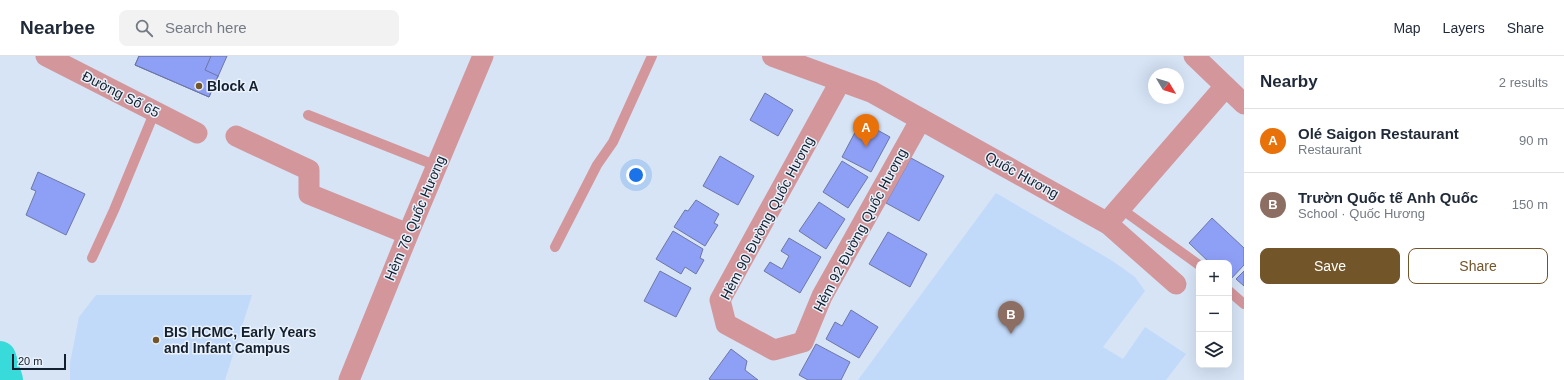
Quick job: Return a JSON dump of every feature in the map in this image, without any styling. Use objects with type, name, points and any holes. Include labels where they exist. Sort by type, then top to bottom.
[{"type":"street","name":"Đường Số 65","points":[[46,56],[197,133]]},
{"type":"street","name":"Hẻm 76 Quốc Hương","points":[[349,380],[408,234],[483,56]]},
{"type":"street","name":"Quốc Hương","points":[[773,56],[840,82],[872,92],[921,119],[1113,215]]},
{"type":"street","points":[[1194,56],[1244,104]]},
{"type":"street","name":"Hẻm 90 Đường Quốc Hương","points":[[803,342],[774,350],[726,324],[720,300],[840,82]]},
{"type":"street","points":[[1176,284],[1113,215],[1225,87]]},
{"type":"street","name":"Hẻm 92 Đường Quốc Hương","points":[[803,342],[822,296],[921,119]]},
{"type":"street","points":[[236,136],[309,170],[309,194],[408,234]]},
{"type":"lane","points":[[555,248],[596,165],[613,142],[652,56]]},
{"type":"lane","points":[[92,258],[114,210],[155,111]]},
{"type":"lane","points":[[308,115],[437,166]]},
{"type":"lane","points":[[1113,215],[1196,263]]},
{"type":"lane","points":[[1232,294],[1244,304]]},
{"type":"shaded area","points":[[996,193],[1111,260],[1135,277],[1145,291],[1103,347],[1123,359],[1145,327],[1186,354],[1166,380],[858,380]]},
{"type":"shaded area","name":"BIS HCMC, Early Years and Infant Campus","points":[[96,295],[252,295],[225,380],[70,380],[70,363],[79,317]]},
{"type":"building","name":"Block A","points":[[139,56],[211,56],[205,70],[218,76],[209,97],[135,65]]},
{"type":"building","name":"Block A","points":[[139,56],[227,56],[209,97],[135,65]]},
{"type":"building","points":[[765,93],[793,110],[778,136],[750,120]]},
{"type":"building","points":[[861,121],[890,137],[871,172],[842,157]]},
{"type":"building","points":[[720,156],[754,176],[738,205],[703,186]]},
{"type":"building","points":[[911,158],[944,176],[919,221],[886,203]]},
{"type":"building","points":[[842,161],[868,177],[848,208],[823,192]]},
{"type":"building","points":[[38,172],[85,194],[66,235],[26,215],[36,191],[31,189]]},
{"type":"building","points":[[696,200],[719,214],[714,223],[718,225],[705,246],[674,227],[685,210],[688,211]]},
{"type":"building","points":[[819,202],[845,219],[826,249],[799,231]]},
{"type":"building","points":[[1212,218],[1244,248],[1244,265],[1232,278],[1232,260],[1207,260],[1189,243]]},
{"type":"building","points":[[673,231],[703,249],[700,258],[704,260],[696,274],[685,267],[681,274],[656,259]]},
{"type":"building","points":[[888,232],[927,254],[910,287],[869,264]]},
{"type":"building","points":[[789,238],[821,257],[800,293],[764,271],[770,262],[782,269],[789,256],[781,251]]},
{"type":"building","points":[[660,271],[691,288],[676,317],[644,301]]},
{"type":"building","points":[[1244,271],[1244,286],[1236,279]]},
{"type":"building","points":[[851,310],[878,327],[859,358],[826,339],[835,322],[842,326]]},
{"type":"building","points":[[816,344],[850,362],[841,380],[808,380],[799,375]]},
{"type":"building","points":[[731,349],[747,361],[745,370],[758,380],[709,379]]},
{"type":"waterway","points":[[0,357],[7,380]]},
{"type":"place","name":"Block A","points":[[199,86]]},
{"type":"place","name":"Olé Saigon Restaurant","points":[[866,147]]},
{"type":"place","name":"Trườn Quốc tế Anh Quốc","points":[[1011,334]]},
{"type":"place","name":"BIS HCMC, Early Years and Infant Campus","points":[[156,340]]}]
